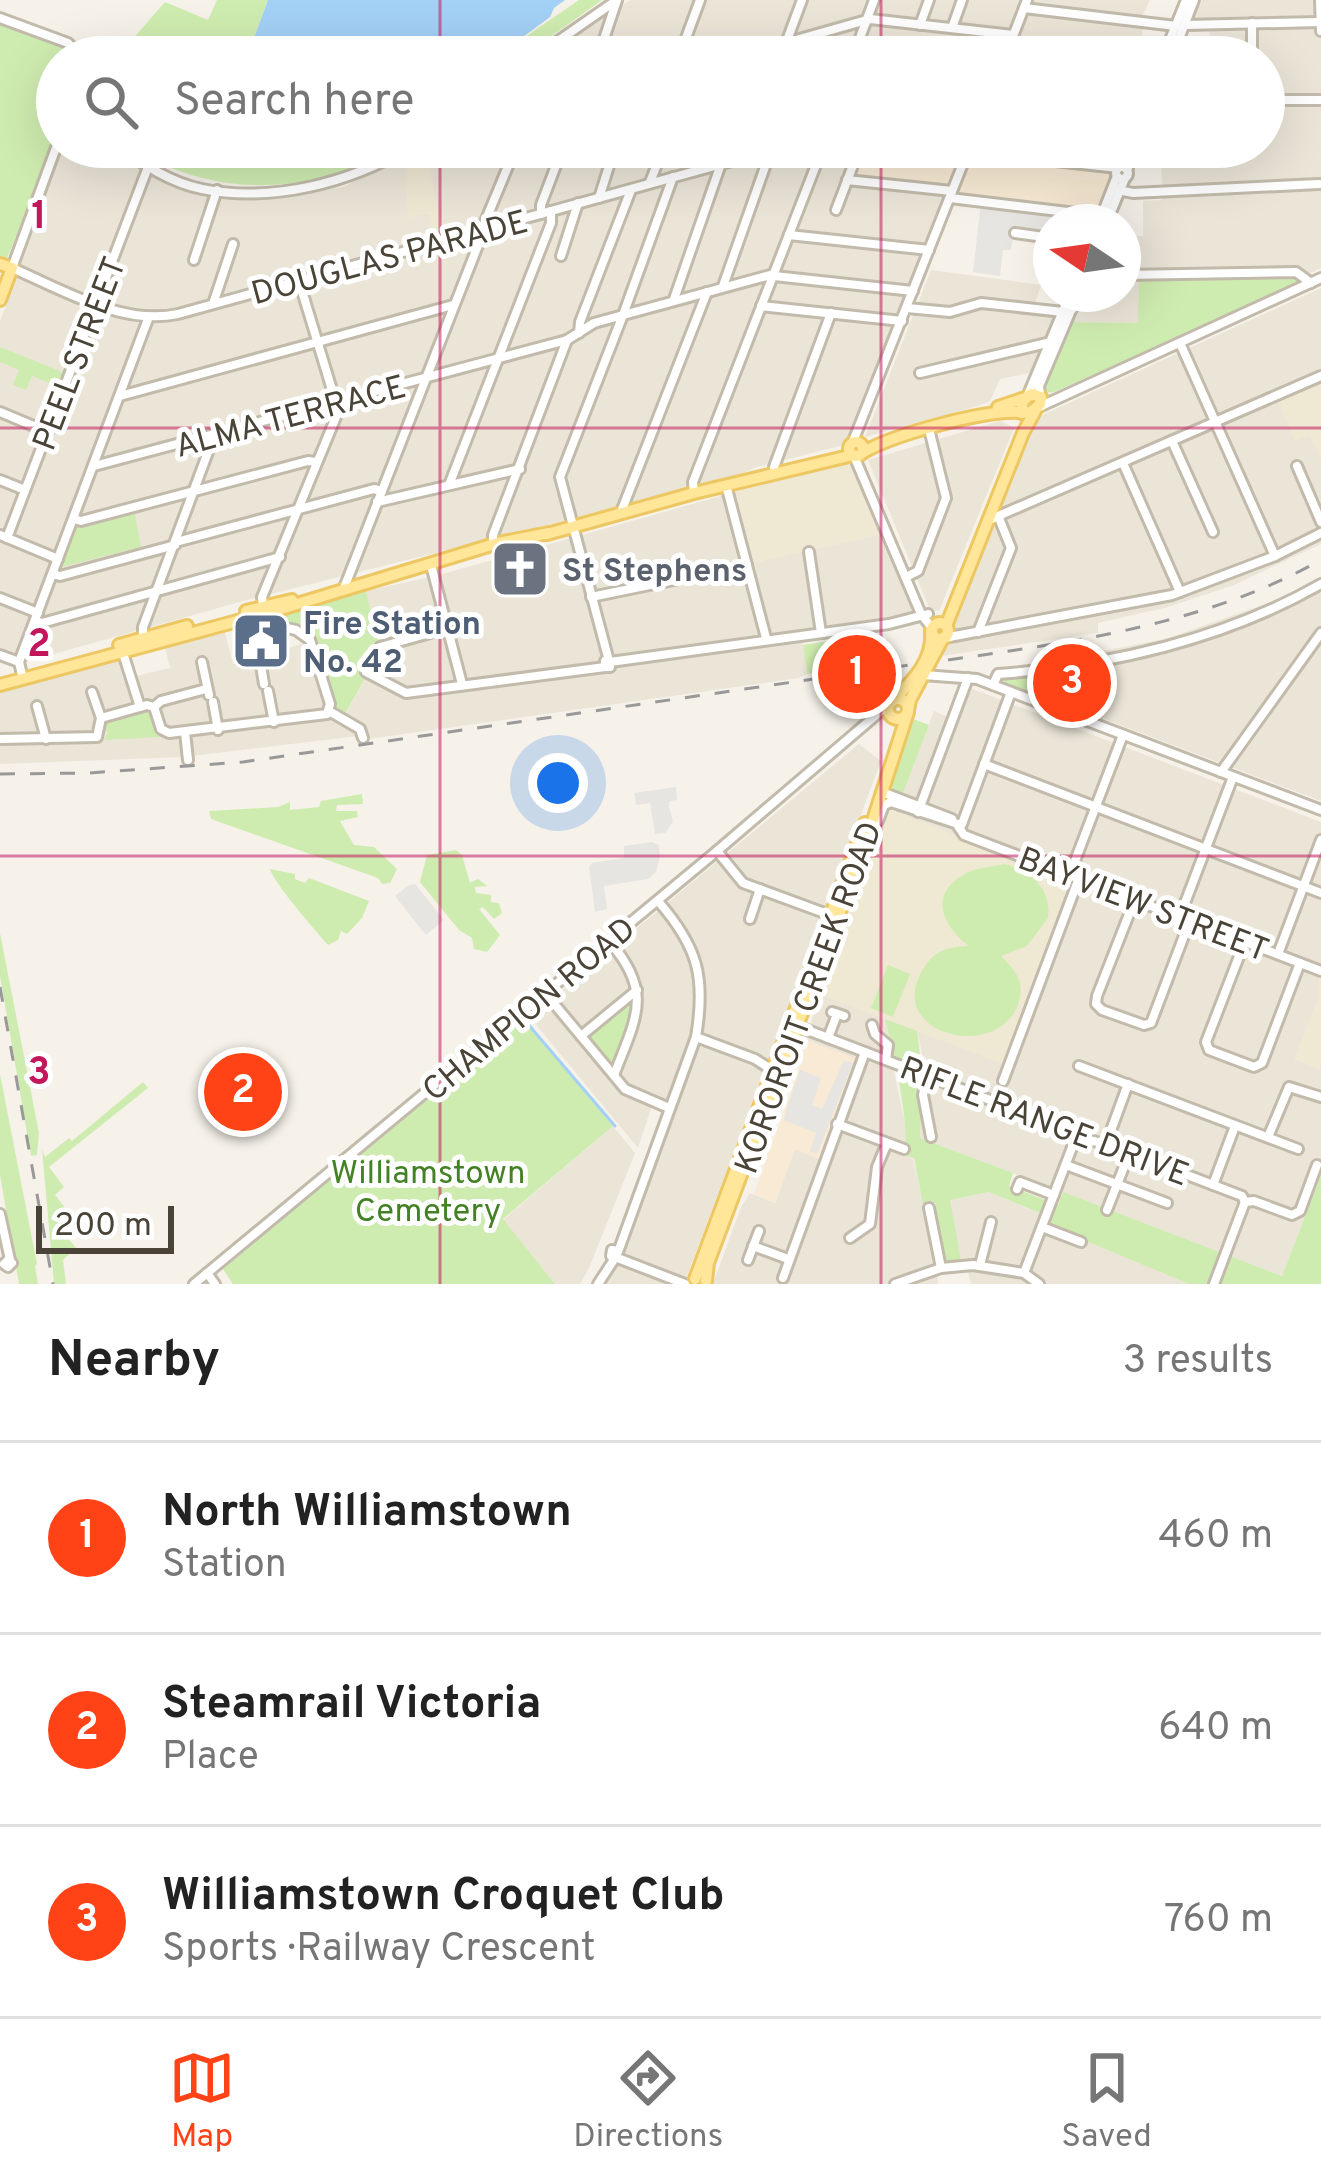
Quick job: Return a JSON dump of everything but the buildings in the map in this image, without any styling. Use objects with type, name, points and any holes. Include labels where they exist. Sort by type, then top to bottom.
[{"type":"main road","points":[[0,300],[6,266]]},
{"type":"main road","points":[[961,421],[1020,412],[1034,400]]},
{"type":"main road","points":[[0,682],[21,671],[313,597],[1034,400]]},
{"type":"main road","points":[[990,519],[1034,400]]},
{"type":"main road","points":[[990,519],[1020,426],[1020,412]]},
{"type":"main road","name":"KOROROIT CREEK ROAD","points":[[699,1282],[775,1068],[864,840],[910,700],[990,519]]},
{"type":"main road","points":[[908,712],[902,719],[890,710],[922,679]]},
{"type":"main road","name":"KOROROIT CREEK ROAD","points":[[794,1025],[830,915],[864,840],[896,731],[890,710]]},
{"type":"street","points":[[564,36],[617,0]]},
{"type":"street","points":[[606,36],[617,0]]},
{"type":"street","points":[[687,36],[700,0]]},
{"type":"street","points":[[789,36],[802,0]]},
{"type":"street","points":[[861,36],[874,0]]},
{"type":"street","points":[[920,25],[929,0]]},
{"type":"street","points":[[952,28],[962,0]]},
{"type":"street","points":[[1176,36],[1190,0]]},
{"type":"street","points":[[1320,0],[1321,32]]},
{"type":"street","points":[[811,36],[867,20],[1013,35],[1025,4],[1180,25],[1321,22]]},
{"type":"street","points":[[0,19],[50,36]]},
{"type":"street","points":[[1252,23],[1252,36]]},
{"type":"street","points":[[1285,100],[1321,100]]},
{"type":"street","points":[[6,266],[48,168]]},
{"type":"street","points":[[150,168],[188,185],[217,190],[326,184],[369,168]]},
{"type":"street","name":"PEEL STREET","points":[[6,538],[150,168]]},
{"type":"street","points":[[344,588],[508,168]]},
{"type":"street","points":[[449,485],[551,223],[541,204],[555,168]]},
{"type":"street","points":[[599,198],[609,168]]},
{"type":"street","points":[[650,184],[656,168]]},
{"type":"street","name":"DOUGLAS PARADE","points":[[6,266],[148,319],[706,168]]},
{"type":"street","points":[[674,299],[716,168]]},
{"type":"street","points":[[723,286],[765,168]]},
{"type":"street","points":[[694,493],[693,482],[815,168]]},
{"type":"street","points":[[836,210],[852,168]]},
{"type":"street","points":[[939,628],[908,576],[857,449],[861,425],[961,168]]},
{"type":"street","points":[[1103,168],[1121,172]]},
{"type":"street","points":[[1109,204],[1123,168]]},
{"type":"street","points":[[606,663],[560,477],[674,177]]},
{"type":"street","points":[[848,180],[1033,208]]},
{"type":"street","points":[[1116,190],[1318,186]]},
{"type":"street","points":[[632,189],[586,321],[774,275],[913,292]]},
{"type":"street","points":[[194,260],[217,190]]},
{"type":"street","points":[[561,256],[578,203]]},
{"type":"street","points":[[1015,232],[1033,235]]},
{"type":"street","points":[[789,235],[929,250]]},
{"type":"street","points":[[213,304],[232,244]]},
{"type":"street","points":[[1141,275],[1297,272],[1311,283]]},
{"type":"street","points":[[1034,400],[1070,392],[1321,278]]},
{"type":"street","points":[[299,281],[335,403],[333,420],[267,589],[267,609],[279,627],[307,637],[314,647],[329,711],[359,728],[363,738]]},
{"type":"street","points":[[621,513],[708,290]]},
{"type":"street","points":[[907,308],[950,312],[981,303],[1033,308]]},
{"type":"street","name":"PEEL STREET","points":[[6,538],[99,304]]},
{"type":"street","points":[[120,396],[454,304]]},
{"type":"street","points":[[761,306],[902,321]]},
{"type":"street","points":[[1034,400],[1051,342],[1066,312]]},
{"type":"street","points":[[1034,400],[1067,312]]},
{"type":"street","points":[[776,470],[831,313]]},
{"type":"street","points":[[0,655],[21,671],[148,319]]},
{"type":"street","name":"ALMA TERRACE","points":[[94,466],[567,340],[586,321]]},
{"type":"street","points":[[493,547],[492,538],[567,340]]},
{"type":"street","points":[[920,373],[1051,342]]},
{"type":"street","points":[[1180,343],[1275,556]]},
{"type":"street","points":[[978,632],[1010,548],[990,519],[1321,376]]},
{"type":"street","points":[[0,412],[48,432]]},
{"type":"street","points":[[908,576],[918,572],[946,498],[929,429]]},
{"type":"street","points":[[144,642],[157,590],[214,436]]},
{"type":"street","points":[[1172,440],[1213,532]]},
{"type":"street","points":[[74,519],[316,462]]},
{"type":"street","points":[[1123,463],[1180,592]]},
{"type":"street","points":[[1297,466],[1321,522]]},
{"type":"street","points":[[377,502],[520,469]]},
{"type":"street","points":[[0,479],[26,490]]},
{"type":"street","points":[[726,484],[766,638]]},
{"type":"street","points":[[53,574],[60,576],[382,490]]},
{"type":"street","points":[[366,672],[403,693],[766,638],[939,628],[978,632],[1118,608],[1180,592],[1275,556],[1321,532]]},
{"type":"street","points":[[6,538],[58,560]]},
{"type":"street","points":[[809,552],[820,633]]},
{"type":"street","points":[[0,598],[42,622],[280,557]]},
{"type":"street","points":[[431,565],[462,684]]},
{"type":"street","points":[[591,597],[747,565]]},
{"type":"street","points":[[995,686],[997,674],[1174,644],[1319,588]]},
{"type":"street","points":[[380,646],[448,628]]},
{"type":"street","points":[[1221,772],[1321,633]]},
{"type":"street","points":[[121,648],[138,707]]},
{"type":"street","points":[[259,653],[274,722]]},
{"type":"street","points":[[202,662],[218,730]]},
{"type":"street","points":[[919,809],[968,678]]},
{"type":"street","points":[[922,679],[968,678],[995,686],[1321,810]]},
{"type":"street","points":[[0,739],[99,735],[101,718],[92,692]]},
{"type":"street","points":[[881,792],[960,823],[1011,692]]},
{"type":"street","points":[[101,718],[209,695]]},
{"type":"street","points":[[37,706],[46,739]]},
{"type":"street","points":[[154,707],[165,732],[218,730],[323,716],[329,711]]},
{"type":"street","name":"CHAMPION ROAD","points":[[194,1284],[890,710]]},
{"type":"street","points":[[185,732],[188,760]]},
{"type":"street","points":[[1003,1081],[1124,735]]},
{"type":"street","points":[[984,764],[1321,893]]},
{"type":"street","points":[[1135,899],[1096,1004],[1144,1025],[1150,1023],[1233,777]]},
{"type":"street","points":[[864,840],[886,803],[919,809]]},
{"type":"street","name":"BAYVIEW STREET","points":[[960,823],[967,835],[1321,970]]},
{"type":"street","points":[[1278,954],[1321,840]]},
{"type":"street","points":[[717,851],[743,883],[830,915]]},
{"type":"street","points":[[750,919],[760,889]]},
{"type":"street","points":[[598,1284],[615,1254],[696,1037],[699,969],[691,944],[658,901]]},
{"type":"street","points":[[609,941],[627,962],[638,989],[636,1018],[614,1075]]},
{"type":"street","points":[[1245,941],[1206,1042],[1209,1050],[1254,1067],[1262,1063],[1300,963]]},
{"type":"street","points":[[581,1036],[638,989]]},
{"type":"street","points":[[546,994],[631,1093],[670,1108]]},
{"type":"street","points":[[828,1038],[838,1014]]},
{"type":"street","name":"RIFLE RANGE DRIVE","points":[[794,1025],[1072,1131],[1076,1137],[1242,1196],[1245,1202],[1297,1214],[1320,1162]]},
{"type":"street","points":[[871,1030],[888,1045],[886,1060]]},
{"type":"street","points":[[696,1037],[775,1068]]},
{"type":"street","points":[[783,1278],[865,1052]]},
{"type":"street","points":[[1078,1066],[1298,1149]]},
{"type":"street","points":[[927,1076],[922,1095],[927,1130]]},
{"type":"street","points":[[1106,1144],[1127,1084]]},
{"type":"street","points":[[1268,1138],[1288,1088],[1321,1097]]},
{"type":"street","points":[[837,1124],[904,1149]]},
{"type":"street","points":[[1213,1185],[1235,1126]]},
{"type":"street","points":[[1024,1273],[1076,1137]]},
{"type":"street","points":[[850,1238],[870,1224],[878,1167],[887,1143]]},
{"type":"street","points":[[1107,1210],[1129,1154]]},
{"type":"street","points":[[1066,1165],[1167,1203]]},
{"type":"street","points":[[1017,1189],[1020,1182],[1054,1196]]},
{"type":"street","points":[[1214,1284],[1245,1202]]},
{"type":"street","points":[[930,1207],[941,1268]]},
{"type":"street","points":[[0,1214],[5,1264]]},
{"type":"street","points":[[980,1265],[991,1222]]},
{"type":"street","points":[[1042,1227],[1081,1242]]},
{"type":"street","points":[[748,1260],[759,1231]]},
{"type":"street","points":[[753,1246],[788,1259]]},
{"type":"street","points":[[615,1254],[699,1282]]},
{"type":"street","points":[[895,1284],[941,1268],[980,1265],[1024,1273]]},
{"type":"street","points":[[207,1273],[215,1284]]},
{"type":"street","points":[[1024,1273],[1039,1284]]},
{"type":"shaded area","points":[[631,0],[1021,0],[1007,36],[574,36]]},
{"type":"shaded area","points":[[1034,0],[1150,0],[1143,15],[1142,36],[1020,36]]},
{"type":"shaded area","points":[[1202,0],[1321,0],[1321,268],[1300,277],[1141,281],[1143,201],[1162,200],[1161,168],[1285,168],[1285,36],[1209,36],[1209,21],[1193,21]]},
{"type":"shaded area","points":[[55,168],[144,168],[181,189],[220,198],[291,196],[343,187],[382,168],[857,168],[854,177],[949,186],[851,441],[844,445],[757,467],[723,481],[247,600],[25,662],[0,652],[0,322]]},
{"type":"shaded area","points":[[405,168],[429,168],[445,234],[434,237],[428,214],[408,219]]},
{"type":"shaded area","points":[[856,168],[1118,168],[1104,204],[1033,206],[945,196],[948,186],[853,177]]},
{"type":"shaded area","points":[[981,203],[1033,210],[1033,232],[1014,230],[1011,250],[1003,250],[1000,276],[973,272]]},
{"type":"shaded area","points":[[931,270],[1033,284],[1032,312],[1055,314],[1034,372],[1000,379],[990,401],[981,405],[865,437]]},
{"type":"shaded area","points":[[1321,288],[1321,544],[1234,585],[1098,623],[1098,633],[941,656],[1038,417]]},
{"type":"shaded area","points":[[1073,312],[1139,312],[1139,323],[1069,322]]},
{"type":"shaded area","points":[[1321,379],[1321,460],[1310,436],[1295,441],[1277,399]]},
{"type":"shaded area","points":[[1000,421],[1014,428],[939,611],[930,610],[868,460]]},
{"type":"shaded area","points":[[855,463],[882,534],[755,562],[735,492]]},
{"type":"shaded area","points":[[735,492],[755,562],[882,534],[916,613],[801,630],[807,674],[799,678],[368,739],[367,735],[184,757],[0,764],[0,693],[119,660],[123,679],[170,668],[165,647],[225,633],[233,664],[305,643],[324,709],[342,721],[381,650],[366,591]]},
{"type":"shaded area","points":[[1316,582],[1321,595],[1321,801],[1088,713],[1094,695],[1087,654],[1165,639]]},
{"type":"shaded area","points":[[970,688],[1321,822],[1321,977],[1317,1002],[1295,1059],[1321,1069],[1321,1175],[1282,1276],[920,1138],[923,1057],[917,1031],[1003,1063],[896,812],[934,711],[957,721]]},
{"type":"shaded area","points":[[859,744],[881,761],[684,1284],[605,1284],[676,1106],[631,1088],[619,1075],[641,1021],[642,985],[583,1031],[555,996]]},
{"type":"shaded area","points":[[676,787],[677,800],[669,806],[673,822],[665,833],[655,834],[650,803],[636,805],[634,793]]},
{"type":"shaded area","points":[[889,809],[1070,881],[1003,1064],[818,994]]},
{"type":"shaded area","points":[[659,845],[656,872],[648,879],[604,886],[607,909],[595,912],[592,863],[624,858],[624,846]]},
{"type":"shaded area","points":[[415,884],[444,920],[426,935],[395,896]]},
{"type":"shaded area","points":[[1319,977],[1321,1069],[1295,1059],[1317,1002]]},
{"type":"shaded area","points":[[822,995],[885,1019],[894,1044],[894,1072],[923,1204],[936,1202],[943,1262],[938,1284],[713,1284],[750,1193],[775,1203],[795,1149],[818,1158],[855,1059],[804,1039]]},
{"type":"shaded area","points":[[548,1002],[622,1093],[651,1108],[638,1148],[529,1016]]},
{"type":"shaded area","points":[[804,1039],[855,1058],[819,1158],[795,1149],[775,1203],[754,1194],[799,1069],[794,1066]]},
{"type":"shaded area","points":[[844,1060],[853,1063],[817,1154],[810,1151],[816,1133],[784,1120],[787,1107],[800,1070],[821,1078],[812,1105],[822,1109]]},
{"type":"shaded area","points":[[613,1126],[635,1153],[580,1284],[555,1284],[503,1220]]},
{"type":"shaded area","points":[[989,1192],[1053,1219],[1051,1225],[1189,1284],[971,1284],[968,1272],[963,1272],[949,1200]]},
{"type":"green space","points":[[217,0],[268,0],[255,36],[135,36],[165,2],[208,20]]},
{"type":"green space","points":[[579,0],[602,0],[551,36],[527,36]]},
{"type":"green space","points":[[0,23],[39,36],[36,168],[44,168],[6,261],[0,258]]},
{"type":"green space","points":[[174,168],[352,168],[296,183],[262,185],[195,176]]},
{"type":"green space","points":[[1300,277],[1294,287],[1054,392],[1042,393],[1069,322],[1138,323],[1141,281]]},
{"type":"green space","points":[[0,347],[65,373],[60,387],[32,376],[26,390],[13,385],[19,370],[0,362]]},
{"type":"green space","points":[[134,509],[141,547],[57,568],[75,524]]},
{"type":"green space","points":[[366,591],[381,650],[344,716],[334,710],[312,639],[275,622],[275,617]]},
{"type":"green space","points":[[863,635],[867,663],[807,674],[803,645]]},
{"type":"green space","points":[[1089,667],[1094,695],[1088,713],[1004,684],[1004,679]]},
{"type":"green space","points":[[145,708],[153,711],[160,737],[104,740],[108,732],[104,721]]},
{"type":"green space","points":[[913,719],[929,725],[902,796],[886,790]]},
{"type":"green space","points":[[362,794],[363,804],[337,805],[336,811],[357,811],[358,817],[340,821],[354,845],[374,847],[397,869],[390,883],[382,884],[378,878],[211,819],[209,811],[278,807],[290,802],[290,810],[319,807],[321,801]]},
{"type":"green space","points":[[456,850],[470,883],[478,879],[487,886],[475,887],[476,893],[491,895],[491,902],[499,903],[502,913],[494,919],[483,907],[479,909],[500,935],[487,952],[474,949],[472,938],[459,930],[420,882],[427,855]]},
{"type":"green space","points":[[1005,864],[1038,883],[1047,898],[1048,918],[1027,946],[1001,956],[1015,972],[1021,989],[1007,1021],[991,1032],[951,1034],[933,1027],[920,1014],[915,998],[919,977],[933,956],[969,946],[946,920],[946,891],[965,874]]},
{"type":"green space","points":[[270,869],[369,901],[362,918],[328,945]]},
{"type":"green space","points":[[0,933],[39,1133],[37,1155],[31,1156],[0,976]]},
{"type":"green space","points":[[888,965],[910,974],[893,1017],[871,1008]]},
{"type":"green space","points":[[632,999],[636,1005],[614,1069],[610,1069],[585,1037]]},
{"type":"green space","points":[[885,1019],[917,1031],[920,1138],[1013,1173],[1009,1186],[1058,1205],[1063,1192],[1282,1276],[1321,1175],[1321,1284],[1189,1284],[1050,1226],[1052,1218],[989,1192],[950,1200],[961,1260],[943,1262],[936,1203],[923,1205],[914,1158],[904,1155],[903,1110]]},
{"type":"green space","name":"Williamstown Cemetery","points":[[524,1020],[613,1126],[503,1219],[555,1284],[233,1284],[223,1269]]},
{"type":"green space","points":[[0,1074],[38,1284],[19,1284],[0,1175]]},
{"type":"green space","points":[[143,1082],[148,1088],[49,1167],[64,1187],[55,1195],[70,1214],[58,1226],[76,1248],[63,1260],[66,1284],[54,1284],[42,1149],[45,1157],[69,1138],[72,1141]]},
{"type":"water","points":[[268,0],[565,0],[524,36],[255,36]]},
{"type":"waterway","points":[[527,1023],[615,1126]]},
{"type":"railway","points":[[948,660],[1092,637],[1186,615],[1277,582],[1321,560]]},
{"type":"railway","points":[[0,774],[243,762],[910,665]]},
{"type":"railway","points":[[0,987],[53,1284]]},
{"type":"place","name":"St Stephens","points":[[520,569]]},
{"type":"place","name":"Fire Station No. 42","points":[[261,641]]},
{"type":"place","name":"North Williamstown","points":[[857,674]]},
{"type":"place","name":"Williamstown Croquet Club","points":[[1072,683]]},
{"type":"place","name":"Steamrail Victoria","points":[[243,1092]]}]
